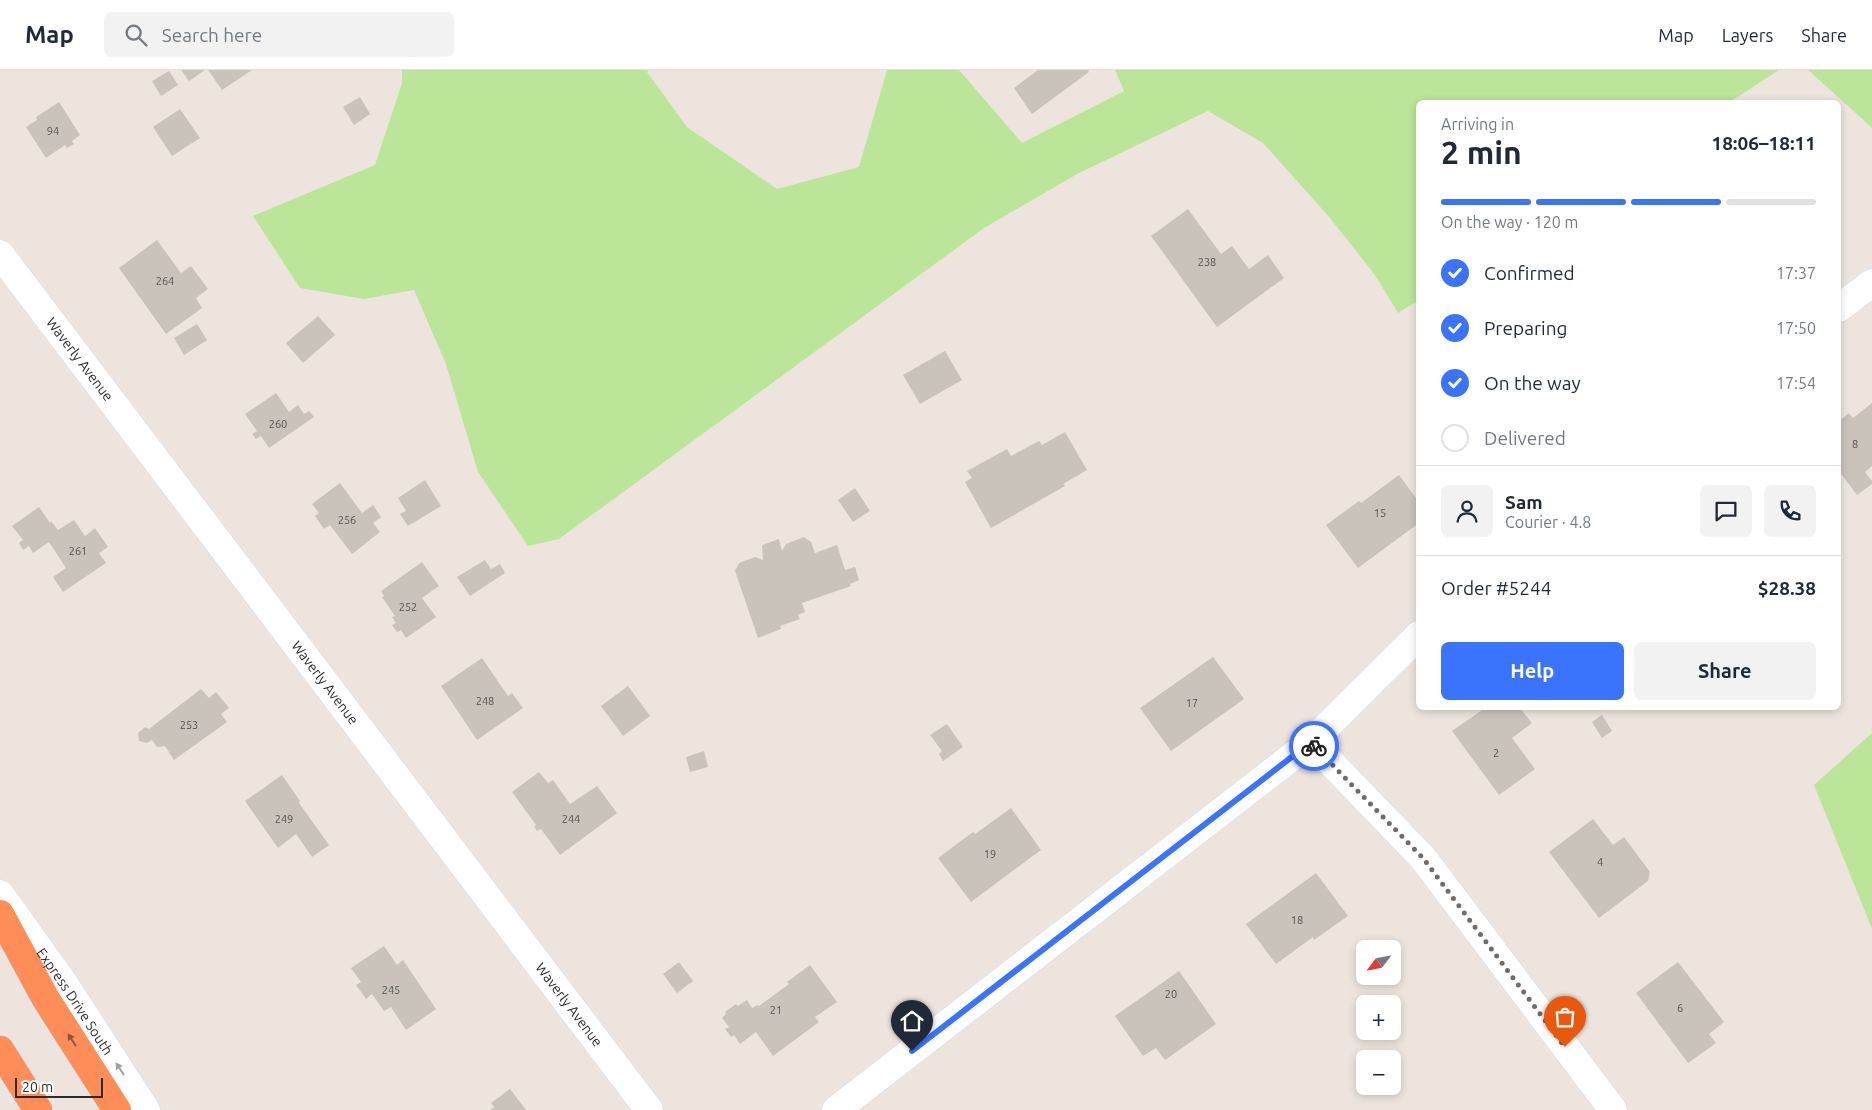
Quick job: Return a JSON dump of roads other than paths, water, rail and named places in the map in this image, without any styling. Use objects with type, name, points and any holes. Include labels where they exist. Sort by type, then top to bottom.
[{"type":"highway","points":[[0,914],[46,999],[117,1110]]},
{"type":"highway","points":[[0,1050],[38,1110]]},
{"type":"street","name":"Waverly Avenue","points":[[0,254],[649,1110]]},
{"type":"street","points":[[1841,306],[1872,283]]},
{"type":"street","points":[[836,1110],[1311,742],[1416,638]]},
{"type":"street","points":[[1311,742],[1423,858],[1613,1110]]},
{"type":"street","name":"Express Drive South","points":[[0,894],[65,985],[146,1110]]}]
